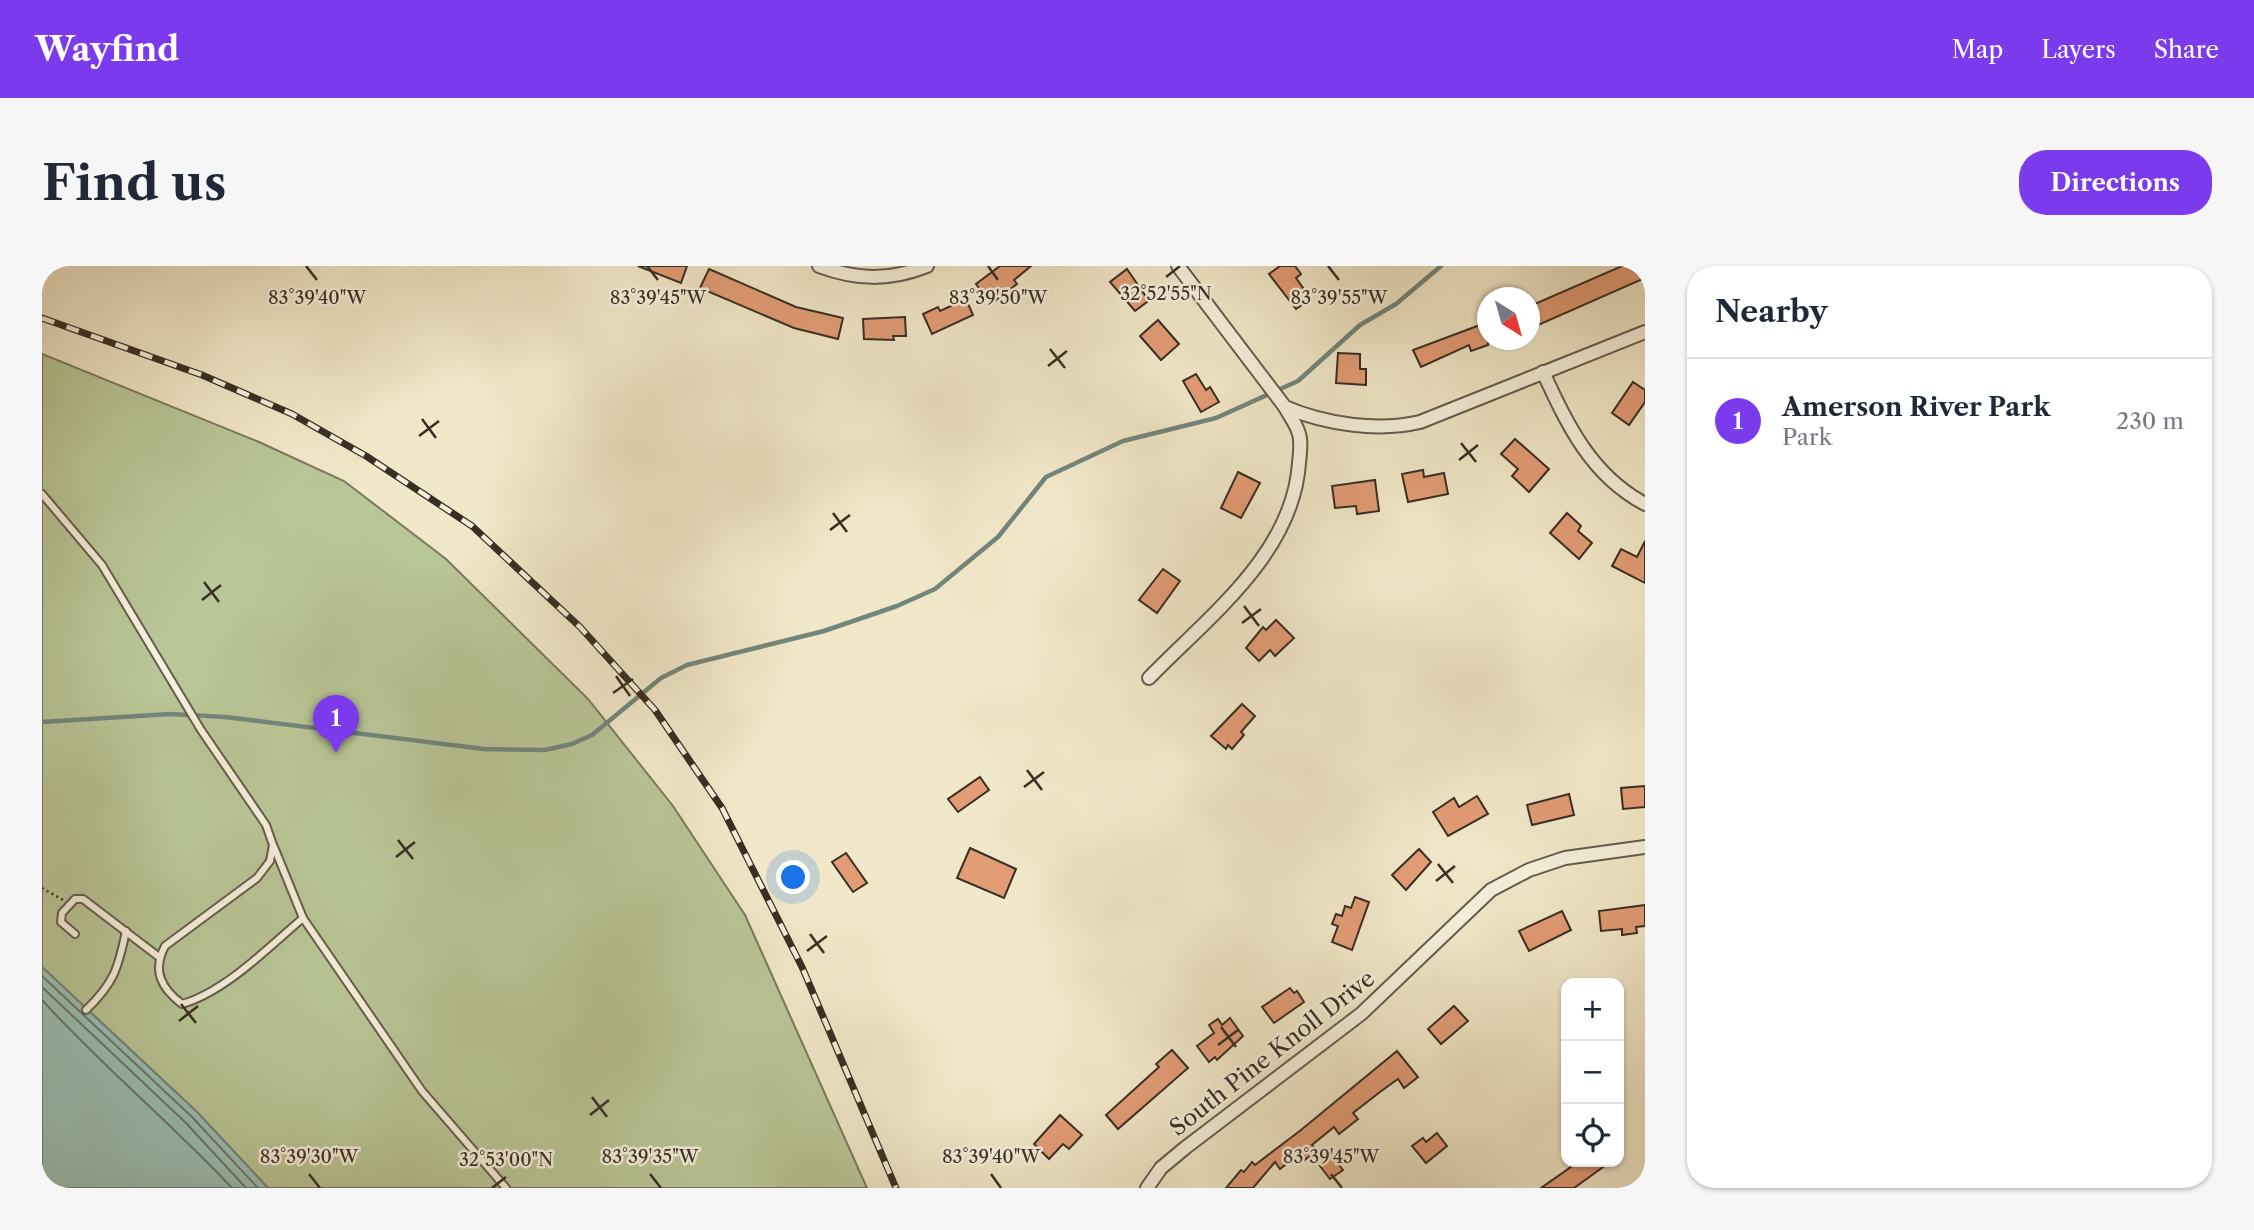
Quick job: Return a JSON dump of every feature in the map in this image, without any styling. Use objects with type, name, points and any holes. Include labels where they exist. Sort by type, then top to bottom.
[{"type":"street","points":[[819,266],[873,279],[892,277],[927,266]]},
{"type":"street","points":[[1149,678],[1256,567],[1286,518],[1296,485],[1300,452],[1299,432],[1285,407],[1178,266]]},
{"type":"street","points":[[1285,407],[1307,416],[1349,423],[1406,425],[1645,332]]},
{"type":"street","points":[[1543,372],[1583,451],[1611,483],[1645,504]]},
{"type":"street","name":"South Pine Knoll Drive","points":[[1147,1188],[1161,1168],[1185,1148],[1361,1014],[1491,890],[1529,870],[1565,858],[1645,847]]},
{"type":"lane","points":[[42,494],[102,565],[201,730],[266,825],[303,918],[422,1091],[506,1188]]},
{"type":"lane","points":[[273,845],[270,861],[257,878],[165,946],[159,957],[157,973],[163,986],[182,1004],[192,1001],[242,970],[303,918]]},
{"type":"lane","points":[[75,934],[61,922],[62,913],[75,899],[83,899],[159,957]]},
{"type":"lane","points":[[86,1010],[114,980],[126,931]]},
{"type":"path","points":[[42,888],[52,891],[69,905]]},
{"type":"green space","points":[[42,354],[259,442],[344,481],[446,559],[588,699],[673,806],[745,915],[867,1188],[268,1188],[197,1112],[42,967]]},
{"type":"water","points":[[42,967],[197,1112],[268,1188],[52,1188],[42,1179]]},
{"type":"building","points":[[638,266],[687,266],[681,283]]},
{"type":"building","points":[[1000,266],[1031,266],[1014,280],[1017,284],[991,304],[976,284]]},
{"type":"building","points":[[1280,266],[1295,266],[1301,274],[1296,278],[1311,299],[1296,309],[1269,274]]},
{"type":"building","points":[[1622,266],[1641,266],[1645,278],[1540,324],[1540,302]]},
{"type":"building","points":[[709,269],[796,307],[843,318],[838,339],[794,328],[700,288]]},
{"type":"building","points":[[1127,269],[1147,298],[1147,302],[1135,311],[1110,282]]},
{"type":"building","points":[[966,299],[973,315],[932,334],[923,314],[938,307],[940,311]]},
{"type":"building","points":[[905,317],[906,336],[893,336],[894,340],[864,339],[863,319]]},
{"type":"building","points":[[1158,320],[1179,344],[1161,360],[1140,336]]},
{"type":"building","points":[[1477,326],[1477,349],[1471,351],[1469,345],[1421,367],[1413,350]]},
{"type":"building","points":[[1338,353],[1360,354],[1360,369],[1366,369],[1366,385],[1336,383]]},
{"type":"building","points":[[1196,374],[1206,390],[1210,387],[1219,402],[1201,412],[1183,381]]},
{"type":"building","points":[[1633,382],[1645,390],[1645,402],[1629,425],[1612,413]]},
{"type":"building","points":[[1515,439],[1549,469],[1529,492],[1512,476],[1518,469],[1501,454]]},
{"type":"building","points":[[1423,470],[1424,477],[1444,473],[1448,494],[1408,502],[1402,474]]},
{"type":"building","points":[[1238,472],[1260,483],[1241,518],[1221,508]]},
{"type":"building","points":[[1375,480],[1379,511],[1357,514],[1356,506],[1335,508],[1332,486]]},
{"type":"building","points":[[1567,513],[1581,526],[1578,531],[1592,543],[1579,559],[1550,533]]},
{"type":"building","points":[[1645,541],[1645,583],[1612,566],[1621,549],[1637,557]]},
{"type":"building","points":[[1163,569],[1180,581],[1157,613],[1139,600]]},
{"type":"building","points":[[1276,620],[1294,638],[1275,656],[1270,650],[1259,661],[1246,648],[1263,627],[1266,630]]},
{"type":"building","points":[[1242,704],[1255,716],[1241,732],[1244,735],[1232,749],[1228,745],[1226,749],[1211,736]]},
{"type":"building","points":[[980,777],[989,790],[958,812],[948,799]]},
{"type":"building","points":[[1645,786],[1645,807],[1623,809],[1621,788]]},
{"type":"building","points":[[1569,794],[1574,815],[1532,825],[1527,805]]},
{"type":"building","points":[[1477,796],[1488,814],[1448,836],[1433,812],[1454,798],[1459,807]]},
{"type":"building","points":[[970,848],[1016,869],[1004,898],[957,878]]},
{"type":"building","points":[[1419,849],[1431,862],[1406,890],[1392,875]]},
{"type":"building","points":[[846,853],[867,883],[853,892],[832,862]]},
{"type":"building","points":[[1355,897],[1369,902],[1352,950],[1332,942],[1338,926],[1332,924],[1336,914],[1342,916],[1345,906],[1351,908]]},
{"type":"building","points":[[1645,905],[1645,926],[1636,927],[1637,933],[1622,935],[1622,929],[1601,931],[1599,911]]},
{"type":"building","points":[[1562,911],[1571,930],[1529,951],[1519,931]]},
{"type":"building","points":[[1290,988],[1294,993],[1297,991],[1304,1002],[1274,1023],[1262,1007]]},
{"type":"building","points":[[1454,1006],[1468,1021],[1441,1044],[1428,1029]]},
{"type":"building","points":[[1230,1018],[1243,1036],[1217,1060],[1215,1057],[1209,1062],[1197,1046],[1214,1033],[1209,1025],[1218,1019],[1222,1025]]},
{"type":"building","points":[[1172,1050],[1188,1068],[1118,1129],[1106,1115],[1159,1067],[1156,1064]]},
{"type":"building","points":[[1397,1051],[1418,1077],[1404,1088],[1398,1079],[1380,1092],[1353,1113],[1358,1119],[1339,1134],[1334,1127],[1312,1145],[1317,1151],[1299,1164],[1294,1158],[1280,1169],[1275,1162],[1253,1188],[1226,1188],[1241,1170],[1244,1172],[1252,1162],[1255,1165],[1301,1130]]},
{"type":"building","points":[[1060,1115],[1082,1135],[1069,1149],[1063,1144],[1049,1159],[1034,1144]]},
{"type":"building","points":[[1437,1133],[1447,1146],[1426,1163],[1412,1146],[1423,1138],[1426,1142]]},
{"type":"building","points":[[1332,1156],[1343,1170],[1330,1179],[1320,1166]]},
{"type":"building","points":[[1571,1167],[1603,1167],[1574,1188],[1541,1188]]},
{"type":"waterway","points":[[42,722],[170,714],[225,717],[484,749],[545,750],[572,744],[592,735],[661,678],[687,665],[824,631],[897,606],[935,589],[998,537],[1046,477],[1123,441],[1216,418],[1298,381],[1360,325],[1396,304],[1441,266]]},
{"type":"railway","points":[[42,318],[202,375],[292,414],[366,456],[472,526],[580,627],[655,710],[722,808],[802,967],[896,1188]]},
{"type":"place","name":"Amerson River Park","points":[[336,753]]}]
